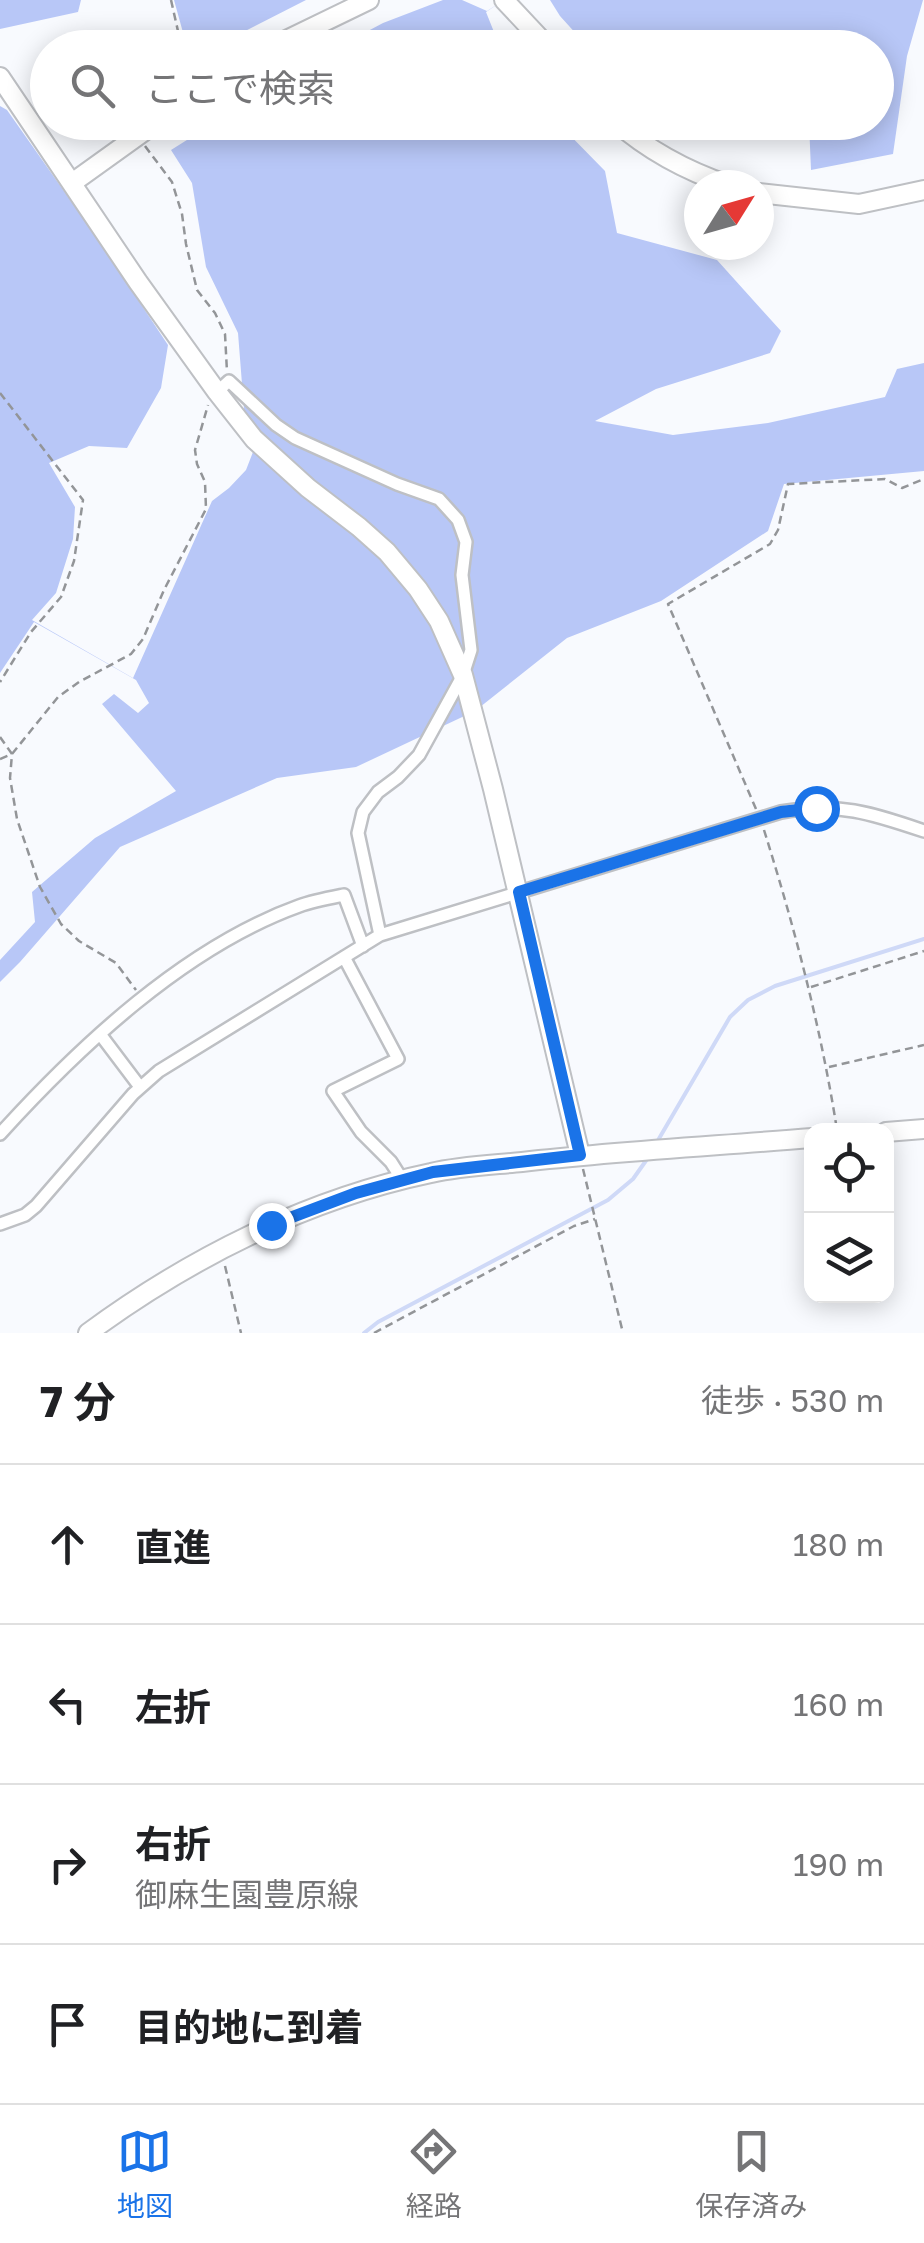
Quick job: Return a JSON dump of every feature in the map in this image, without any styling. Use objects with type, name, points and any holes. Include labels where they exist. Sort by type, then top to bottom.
[{"type":"street","points":[[307,30],[369,0]]},
{"type":"street","points":[[504,0],[532,30]]},
{"type":"street","points":[[0,77],[30,121]]},
{"type":"street","points":[[43,140],[138,282],[222,386],[254,439],[386,552],[439,621],[463,675],[519,892],[580,1155]]},
{"type":"street","points":[[72,183],[132,140]]},
{"type":"street","points":[[637,140],[690,170]]},
{"type":"street","points":[[774,195],[859,204],[924,190]]},
{"type":"street","points":[[222,386],[295,438],[439,500],[458,520],[466,542],[462,575],[471,650],[463,675],[420,755],[378,792],[363,812],[358,833],[380,935]]},
{"type":"street","points":[[0,1224],[25,1215],[36,1206],[140,1087],[159,1071],[380,935],[798,809],[864,811],[924,831]]},
{"type":"street","points":[[0,1134],[100,1034],[172,977],[239,933],[301,905],[344,895],[364,946]]},
{"type":"street","points":[[344,957],[398,1059],[333,1091],[360,1132],[391,1162],[402,1180]]},
{"type":"street","points":[[100,1034],[140,1087]]},
{"type":"street","points":[[894,1131],[924,1129]]},
{"type":"street","points":[[88,1333],[169,1277],[271,1225],[402,1180],[433,1172],[580,1155],[804,1139]]},
{"type":"path","points":[[171,0],[178,30]]},
{"type":"path","points":[[0,759],[12,754],[58,697],[130,654],[143,639],[206,509],[205,482],[195,450],[208,405],[222,386],[225,334],[197,290],[172,182],[141,140]]},
{"type":"path","points":[[0,392],[83,500],[74,560],[61,597],[31,632],[0,682]]},
{"type":"path","points":[[836,1123],[828,1068],[808,986],[760,818],[668,604],[770,544],[778,530],[788,484],[885,479],[902,488],[924,479]]},
{"type":"path","points":[[0,737],[12,754],[10,778],[17,819],[40,888],[61,924],[79,941],[116,962],[142,1000]]},
{"type":"path","points":[[808,986],[924,950]]},
{"type":"path","points":[[828,1068],[924,1045]]},
{"type":"path","points":[[580,1155],[623,1333]]},
{"type":"path","points":[[374,1333],[595,1217]]},
{"type":"path","points":[[219,1251],[241,1333]]},
{"type":"shaded area","points":[[0,0],[81,0],[78,12],[0,29]]},
{"type":"shaded area","points":[[174,0],[306,0],[247,30],[182,30]]},
{"type":"shaded area","points":[[443,0],[462,0],[487,11],[504,0],[486,12],[493,30],[370,30]]},
{"type":"shaded area","points":[[550,0],[923,0],[907,56],[893,154],[811,170],[810,140],[894,140],[894,30],[573,30]]},
{"type":"shaded area","points":[[0,106],[7,110],[97,238],[168,345],[161,388],[127,448],[89,446],[49,463],[75,507],[73,539],[56,593],[32,620],[133,678],[212,501],[246,470],[253,452],[245,422],[238,333],[206,267],[192,183],[171,150],[187,140],[575,140],[605,171],[617,233],[684,251],[684,260],[717,260],[781,331],[770,353],[656,389],[595,421],[673,435],[768,423],[885,397],[897,369],[924,363],[924,471],[784,484],[768,531],[661,601],[567,638],[475,711],[356,767],[277,778],[120,847],[0,982],[0,960],[35,922],[32,892],[95,838],[176,791],[102,704],[114,694],[138,713],[149,703],[136,680],[34,622],[0,673]]},
{"type":"waterway","points":[[657,1142],[730,1017],[748,1000],[775,986],[924,939]]},
{"type":"waterway","points":[[364,1333],[608,1200],[633,1179],[650,1155]]},
{"type":"route","points":[[271,1225],[356,1193],[433,1172],[580,1155],[519,892],[781,812],[816,808]]}]
